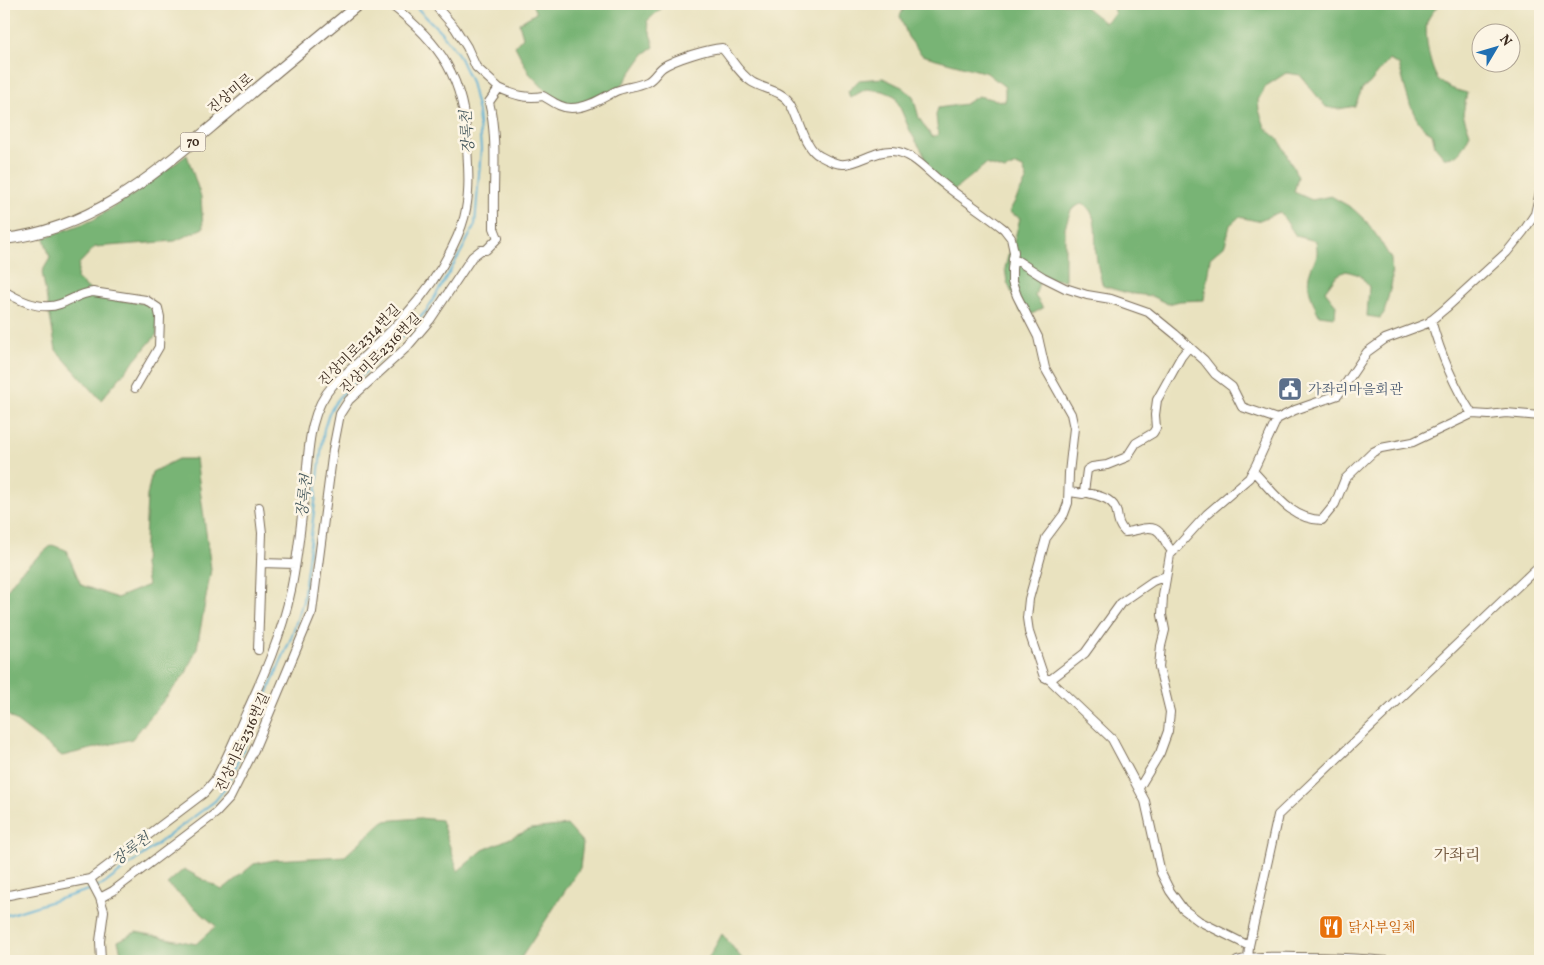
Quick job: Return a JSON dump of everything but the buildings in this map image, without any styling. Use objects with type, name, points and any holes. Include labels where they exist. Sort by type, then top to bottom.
[{"type":"main road","name":"진상미로","points":[[4,239],[31,235],[66,224],[84,217],[125,194],[199,138],[359,4]]},
{"type":"street","name":"진상미로2314번길","points":[[90,879],[204,793],[215,780],[262,679],[288,606],[296,564],[310,432],[318,407],[333,385],[390,334],[418,302],[448,257],[461,229],[466,207],[468,169],[466,122],[455,80],[441,53],[432,42],[412,21],[390,4]]},
{"type":"street","points":[[434,4],[455,28],[476,67],[499,88],[516,96],[533,98],[543,96],[561,107],[586,106],[620,90],[650,81],[668,63],[722,48],[739,71],[752,82],[784,96],[791,104],[808,141],[817,154],[829,161],[845,164],[875,154],[892,151],[906,154],[919,162],[940,182],[1004,229],[1011,238],[1014,252],[1012,282],[1038,337],[1045,368],[1071,414],[1074,428],[1068,503],[1064,514],[1046,538],[1029,600],[1028,632],[1044,677],[1050,680],[1112,739],[1139,788],[1149,816],[1161,873],[1170,891],[1184,909],[1199,921],[1249,946]]},
{"type":"street","name":"진상미로2316번길","points":[[100,898],[216,813],[224,806],[235,790],[254,750],[312,612],[340,414],[349,400],[407,347],[430,320],[476,252],[486,250],[498,238],[494,228],[493,131],[489,102],[499,88]]},
{"type":"street","points":[[1139,788],[1160,753],[1168,731],[1170,712],[1159,667],[1160,646],[1165,630],[1162,615],[1166,576],[1173,552],[1207,514],[1249,478],[1277,420],[1296,410],[1338,395],[1367,352],[1386,339],[1431,320],[1507,252],[1536,214],[1540,192],[1540,176]]},
{"type":"street","points":[[1014,258],[1043,277],[1065,288],[1087,295],[1111,299],[1148,312],[1204,360],[1215,374],[1232,387],[1242,407],[1277,420]]},
{"type":"street","points":[[4,291],[22,301],[47,307],[58,305],[93,292],[151,302],[158,308],[160,317],[159,348],[135,388]]},
{"type":"street","points":[[1431,320],[1452,376],[1472,414]]},
{"type":"street","points":[[1084,492],[1087,470],[1127,457],[1136,443],[1153,433],[1156,428],[1157,400],[1181,356],[1189,347]]},
{"type":"street","points":[[1253,471],[1285,506],[1310,520],[1322,520],[1334,504],[1345,479],[1373,452],[1381,448],[1413,442],[1472,414],[1506,413],[1540,416]]},
{"type":"street","points":[[1070,492],[1083,494],[1084,492],[1103,496],[1115,507],[1118,520],[1125,532],[1147,528],[1154,529],[1160,533],[1168,548],[1173,552]]},
{"type":"street","points":[[258,650],[262,533],[259,507]]},
{"type":"street","points":[[261,563],[296,564]]},
{"type":"street","points":[[1248,959],[1249,946],[1278,816],[1540,565]]},
{"type":"street","points":[[1050,680],[1085,653],[1121,603],[1153,581],[1166,576]]},
{"type":"street","points":[[4,896],[90,879],[100,898],[104,917],[100,941],[101,961]]},
{"type":"street","points":[[1237,961],[1248,959],[1352,957],[1387,961]]},
{"type":"green space","points":[[532,4],[661,4],[662,8],[647,21],[654,47],[644,54],[620,88],[573,107],[550,95],[529,73],[515,46],[523,37],[519,23],[536,13]]},
{"type":"green space","points":[[906,4],[1081,4],[1105,23],[1115,14],[1112,4],[1441,4],[1427,22],[1426,35],[1429,52],[1433,69],[1439,80],[1448,87],[1467,93],[1463,114],[1470,134],[1458,153],[1445,158],[1435,146],[1432,133],[1425,129],[1414,113],[1399,65],[1389,60],[1369,84],[1362,89],[1355,106],[1339,109],[1326,107],[1300,75],[1286,73],[1266,86],[1258,100],[1259,110],[1265,127],[1280,141],[1298,177],[1294,192],[1312,200],[1331,196],[1352,208],[1366,221],[1391,259],[1392,282],[1384,313],[1380,318],[1367,316],[1369,287],[1360,275],[1346,271],[1336,276],[1325,291],[1336,305],[1335,317],[1319,315],[1312,300],[1308,283],[1310,272],[1317,256],[1316,241],[1296,236],[1280,212],[1257,221],[1239,217],[1230,225],[1225,245],[1210,258],[1204,300],[1180,301],[1168,304],[1151,296],[1127,293],[1103,286],[1096,258],[1094,219],[1092,213],[1082,203],[1071,210],[1065,227],[1065,280],[1040,279],[1035,296],[1043,308],[1032,314],[1020,311],[1007,282],[1005,268],[1020,218],[1009,212],[1027,179],[1023,168],[1016,165],[1005,170],[986,164],[951,193],[935,181],[895,96],[883,91],[866,89],[850,98],[848,91],[859,80],[883,78],[902,87],[913,96],[919,118],[932,137],[938,135],[936,115],[938,108],[965,104],[978,96],[1005,102],[1005,87],[987,73],[922,55],[908,37],[900,16]]},
{"type":"green space","points":[[187,155],[201,197],[203,228],[175,241],[95,247],[79,264],[77,278],[97,297],[149,304],[156,315],[157,334],[101,400],[56,350],[42,272],[50,258],[44,238],[93,220],[134,194]]},
{"type":"green space","points":[[178,459],[196,459],[211,569],[197,648],[186,673],[132,739],[62,756],[4,712],[4,594],[20,572],[52,545],[66,550],[81,585],[117,598],[148,585],[144,565],[147,496],[152,472]]},
{"type":"green space","points":[[419,818],[441,820],[458,871],[483,850],[531,829],[567,825],[583,843],[580,868],[519,961],[123,961],[118,941],[136,932],[196,944],[216,926],[167,884],[184,869],[222,890],[254,864],[274,860],[345,856],[383,821]]},
{"type":"green space","points":[[722,934],[744,961],[707,961]]},
{"type":"waterway","name":"장록천","points":[[97,887],[104,884],[215,801],[231,778],[291,638],[303,601],[324,429],[329,413],[339,397],[405,334],[427,310],[475,225],[481,149],[478,112],[471,82],[458,54],[441,32],[413,4]]},
{"type":"waterway","name":"장록천","points":[[4,916],[92,889]]},
{"type":"place","name":"가좌리마을회관","points":[[1290,389]]},
{"type":"place","name":"닭사부일체","points":[[1331,927]]},
{"type":"district","name":"가좌리","points":[[1457,854]]}]
